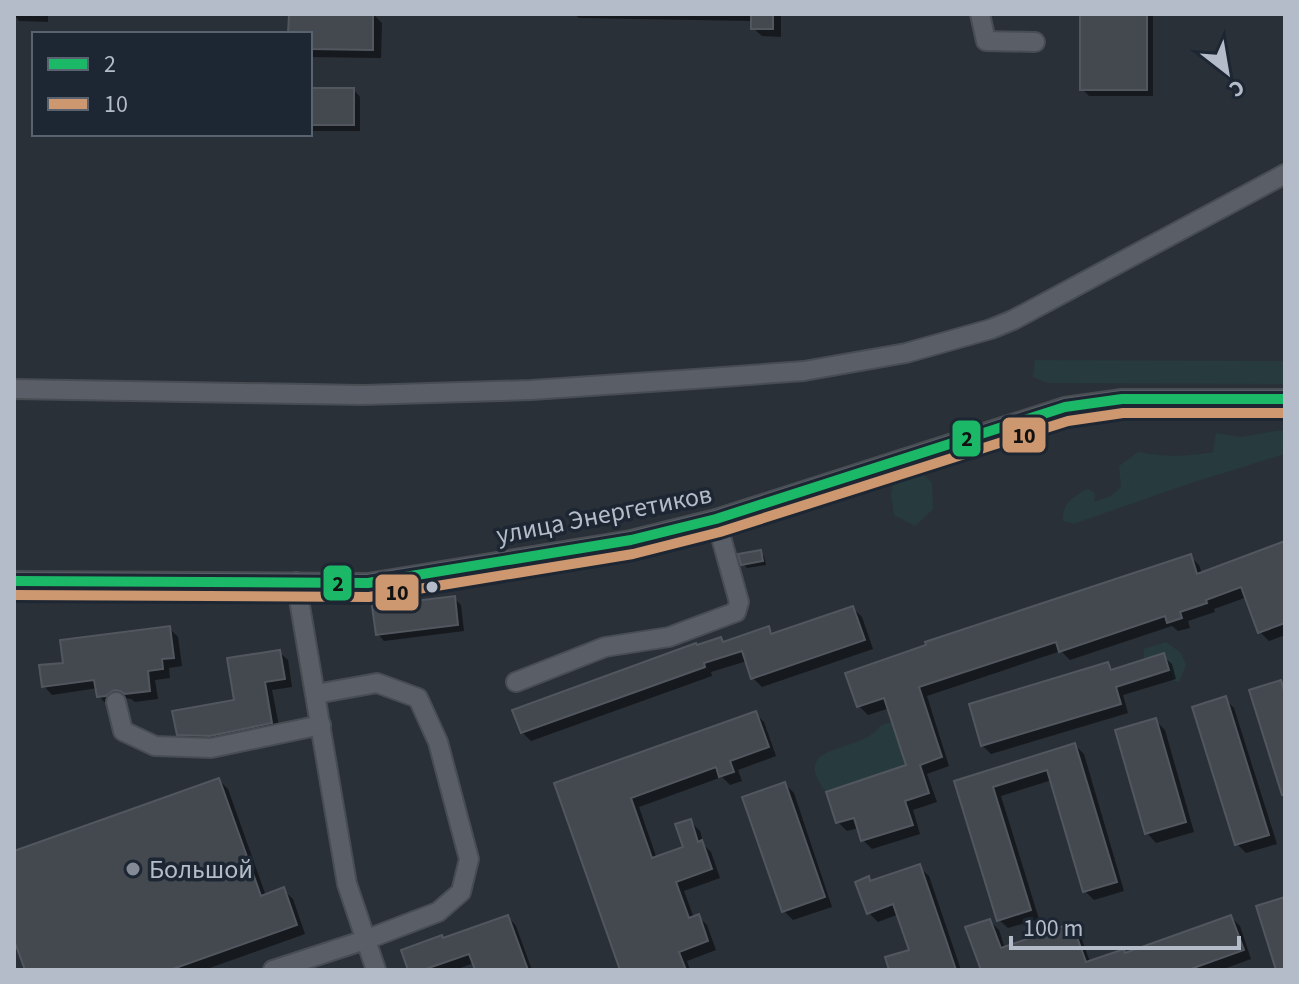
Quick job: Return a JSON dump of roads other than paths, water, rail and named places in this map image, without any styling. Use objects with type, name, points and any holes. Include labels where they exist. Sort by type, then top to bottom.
[{"type":"street","points":[[980,14],[986,41],[1035,42]]},
{"type":"street","points":[[14,389],[363,395],[531,390],[804,371],[917,350],[1013,320],[1285,174]]},
{"type":"street","name":"улица Энергетиков","points":[[14,581],[368,583],[631,540],[716,519],[1065,407],[1122,399],[1285,399]]},
{"type":"street","points":[[516,682],[605,647],[669,637],[736,612],[739,602],[716,519]]},
{"type":"street","points":[[296,582],[347,884],[376,970]]},
{"type":"street","points":[[273,970],[438,912],[461,892],[469,859],[438,742],[418,698],[377,683],[316,694]]},
{"type":"street","points":[[116,702],[123,731],[155,746],[211,748],[321,725]]},
{"type":"place","name":"Большой","points":[[133,869]]}]
